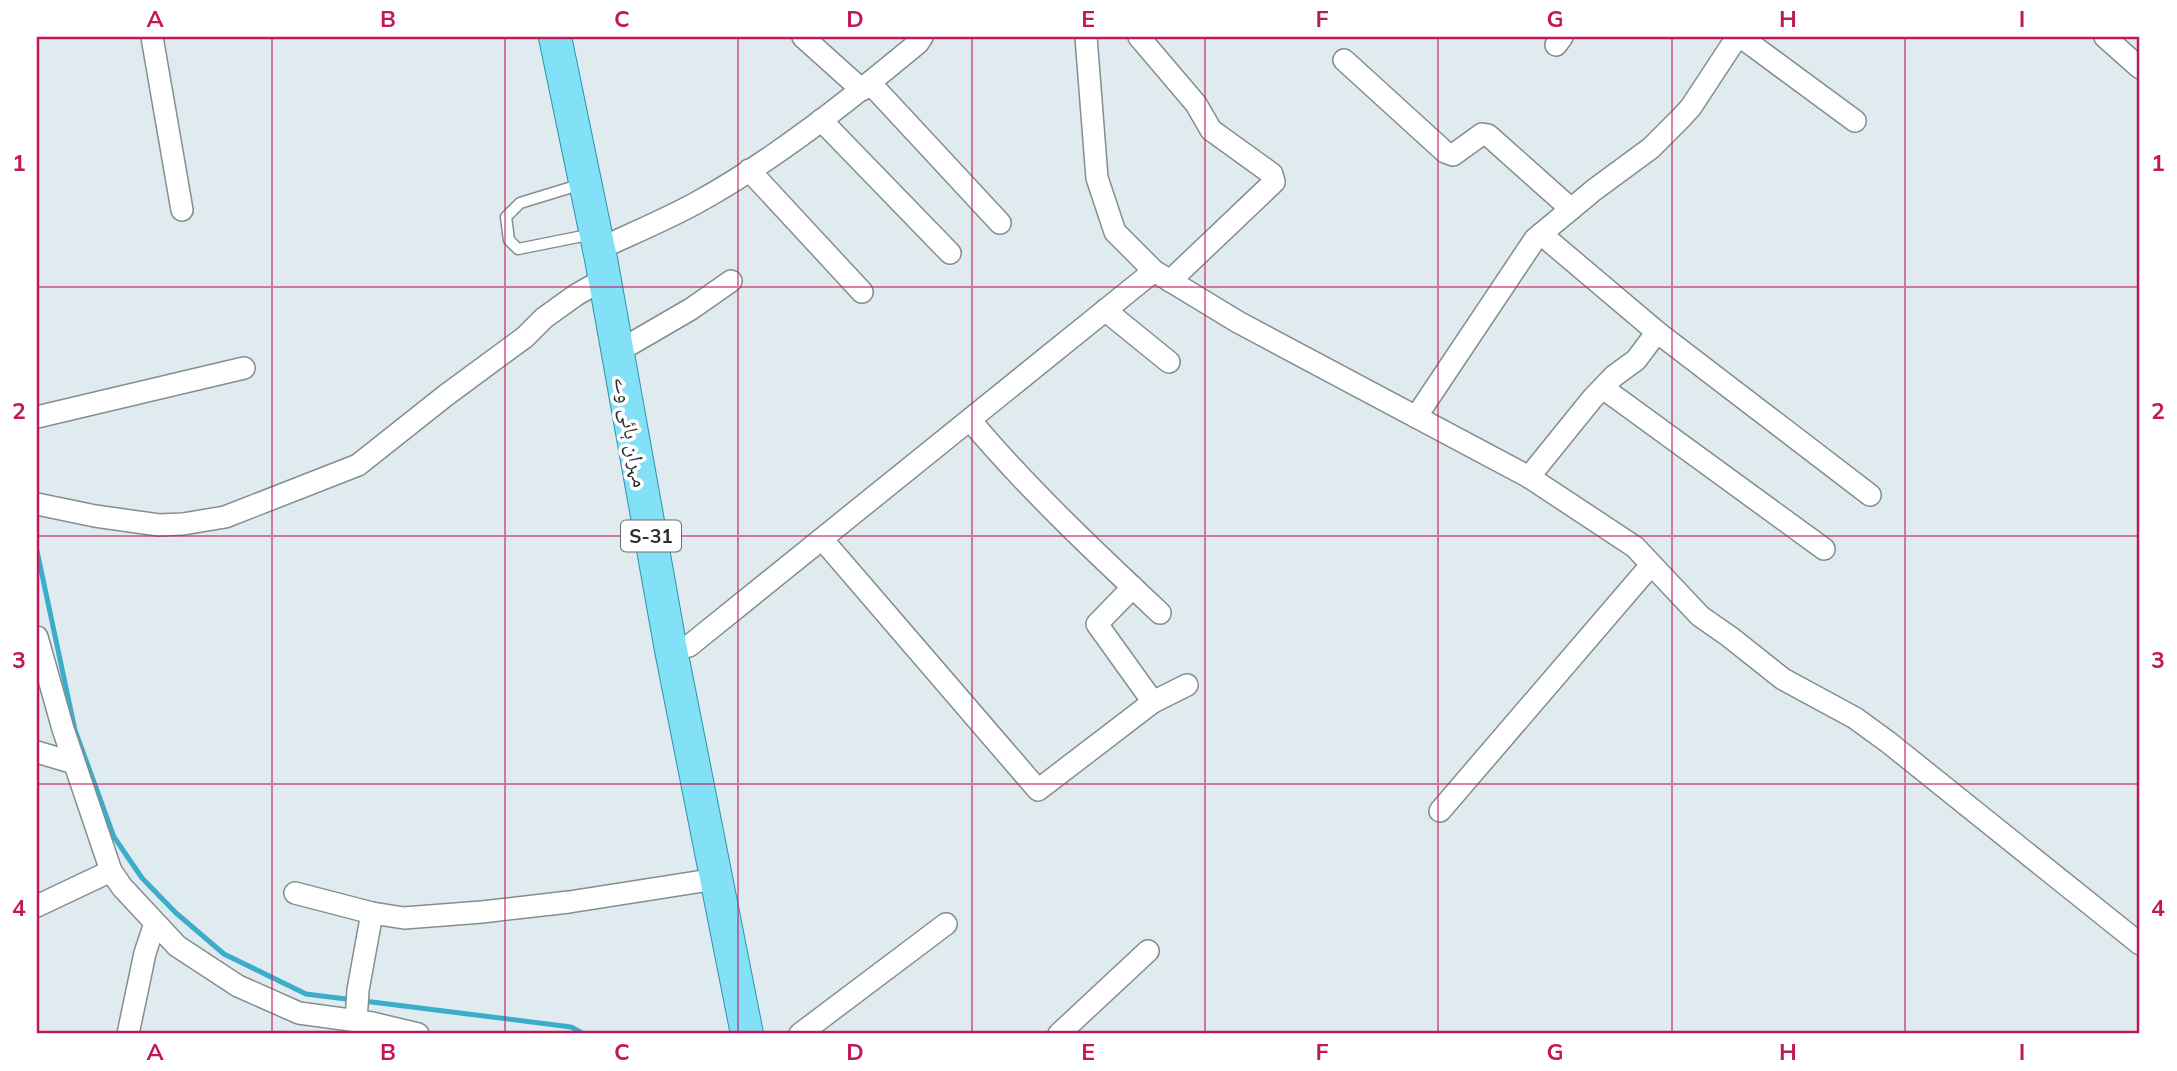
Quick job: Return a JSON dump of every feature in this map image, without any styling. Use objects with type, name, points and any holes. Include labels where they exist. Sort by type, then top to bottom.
[{"type":"main road","name":"مہران ہائی وے","points":[[555,37],[597,241],[671,650],[747,1034]]},
{"type":"street","points":[[152,37],[182,210]]},
{"type":"street","points":[[803,37],[866,86],[1000,223]]},
{"type":"street","points":[[597,241],[695,204],[821,120],[866,86],[922,37]]},
{"type":"street","points":[[1086,37],[1097,178],[1115,232],[1162,276],[1238,322],[1528,477],[1635,547],[1700,617],[1783,679],[1866,726],[2140,944]]},
{"type":"street","points":[[671,650],[689,646],[1105,310],[1162,276],[1274,182],[1272,174],[1211,130],[1196,104],[1139,37]]},
{"type":"street","points":[[1416,417],[1535,239],[1651,148],[1691,107],[1739,37],[1854,121]]},
{"type":"street","points":[[2105,37],[2140,68]]},
{"type":"street","points":[[1344,60],[1445,152],[1453,155],[1482,134],[1488,135],[1571,209]]},
{"type":"street","points":[[821,120],[950,253]]},
{"type":"street","points":[[749,170],[862,292]]},
{"type":"street","points":[[1541,234],[1657,332],[1870,495]]},
{"type":"street","points":[[37,504],[159,525],[183,524],[225,517],[358,465],[525,337],[544,318],[604,279]]},
{"type":"street","points":[[617,352],[691,309],[731,281]]},
{"type":"street","points":[[1105,310],[1170,362]]},
{"type":"street","points":[[1528,477],[1603,388],[1636,360],[1657,332]]},
{"type":"street","points":[[37,417],[244,368]]},
{"type":"street","points":[[1603,388],[1824,549]]},
{"type":"street","points":[[970,420],[1001,457],[1050,507],[1160,613]]},
{"type":"street","points":[[822,539],[1038,790],[1153,702],[1187,685]]},
{"type":"street","points":[[1440,811],[1651,565]]},
{"type":"street","points":[[1133,587],[1097,624],[1153,702]]},
{"type":"street","points":[[37,637],[63,729],[111,871],[122,887],[177,946],[238,986],[299,1013],[418,1034]]},
{"type":"street","points":[[37,752],[74,763]]},
{"type":"street","points":[[37,906],[111,871]]},
{"type":"street","points":[[295,892],[372,913],[404,918],[582,900],[716,879]]},
{"type":"street","points":[[366,1026],[358,990],[372,913]]},
{"type":"street","points":[[128,1034],[145,953],[155,923]]},
{"type":"street","points":[[800,1034],[946,924]]},
{"type":"street","points":[[1059,1034],[1148,951]]},
{"type":"lane","points":[[585,183],[520,204],[506,217],[509,240],[518,249],[597,241]]},
{"type":"waterway","points":[[37,551],[75,730],[114,837],[142,878],[176,913],[224,954],[306,994],[354,1000]]},
{"type":"waterway","points":[[364,1001],[571,1027],[584,1034]]}]
